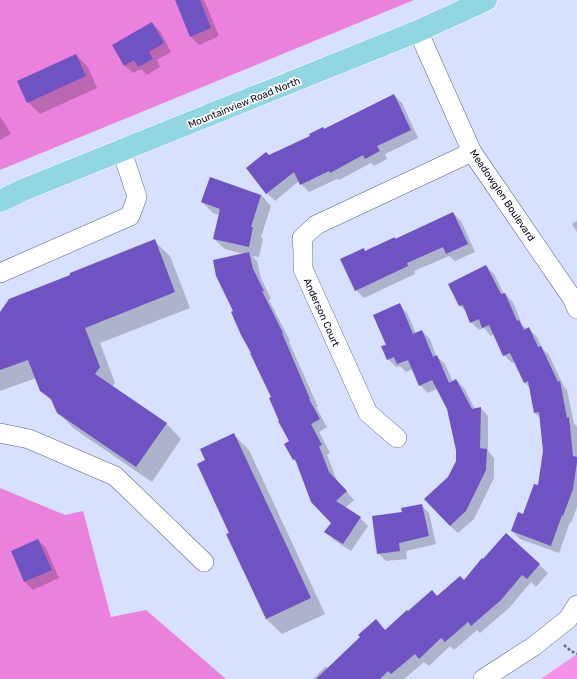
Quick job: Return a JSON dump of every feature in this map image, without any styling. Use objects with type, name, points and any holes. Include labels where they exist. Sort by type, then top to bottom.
[{"type":"main road","name":"Mountainview Road North","points":[[0,201],[418,31],[486,0]]},
{"type":"street","name":"Meadowglen Boulevard","points":[[418,31],[472,152],[560,280],[572,298],[577,309]]},
{"type":"street","points":[[0,272],[130,216],[137,197],[122,151]]},
{"type":"street","name":"Anderson Court","points":[[397,438],[368,413],[303,269],[302,238],[316,225],[472,152]]},
{"type":"street","points":[[0,433],[29,439],[115,476],[204,562]]},
{"type":"street","points":[[483,679],[534,646],[568,619],[577,605]]},
{"type":"shaded area","points":[[0,0],[414,0],[0,170]]},
{"type":"shaded area","points":[[0,488],[65,515],[83,511],[111,617],[146,610],[226,679],[0,679]]},
{"type":"shaded area","points":[[577,654],[577,679],[541,679]]},
{"type":"building","points":[[175,0],[200,0],[211,28],[190,37]]},
{"type":"building","points":[[152,22],[164,43],[149,52],[153,59],[138,67],[134,60],[124,66],[112,45]]},
{"type":"building","points":[[76,54],[86,76],[27,103],[17,81]]},
{"type":"building","points":[[394,94],[411,130],[377,146],[380,151],[365,159],[363,155],[330,173],[329,171],[300,185],[294,172],[266,194],[246,168],[266,152],[269,155],[310,136],[309,134],[323,127],[324,129]]},
{"type":"building","points":[[210,177],[261,195],[251,227],[253,227],[249,247],[213,239],[220,209],[201,202]]},
{"type":"building","points":[[453,212],[468,244],[446,254],[443,247],[407,263],[408,266],[355,291],[340,259],[364,248],[365,251],[395,237],[395,239]]},
{"type":"building","points":[[155,239],[175,292],[85,328],[100,367],[95,374],[167,423],[136,467],[57,413],[51,399],[40,391],[28,360],[0,370],[0,312],[9,299]]},
{"type":"building","points":[[249,252],[253,269],[264,291],[262,291],[283,333],[309,399],[320,419],[311,424],[322,445],[319,446],[329,472],[347,491],[336,501],[361,517],[343,544],[324,532],[331,523],[311,502],[295,459],[293,460],[284,444],[289,441],[278,421],[269,398],[271,397],[241,335],[231,312],[233,311],[216,276],[213,260]]},
{"type":"building","points":[[486,265],[501,294],[505,293],[517,321],[519,320],[524,330],[529,327],[538,347],[541,346],[558,382],[560,381],[567,418],[569,417],[573,456],[577,457],[577,462],[573,489],[551,546],[511,531],[518,512],[523,514],[534,484],[538,485],[543,451],[539,412],[534,413],[528,381],[524,383],[510,353],[503,356],[489,325],[482,328],[479,319],[470,323],[463,305],[459,306],[448,284]]},
{"type":"building","points":[[400,303],[413,334],[422,330],[433,357],[437,355],[449,383],[456,379],[472,409],[481,407],[480,448],[487,449],[486,470],[466,511],[450,526],[424,499],[448,477],[456,461],[456,450],[447,409],[432,380],[419,386],[408,360],[397,364],[394,357],[387,360],[381,346],[386,345],[373,315]]},
{"type":"building","points":[[234,433],[311,598],[266,619],[226,534],[229,533],[197,464],[205,460],[200,449]]},
{"type":"building","points":[[422,504],[429,536],[399,543],[400,551],[377,554],[372,516],[402,512],[401,508]]},
{"type":"building","points":[[506,533],[540,564],[527,579],[522,575],[501,600],[471,626],[468,622],[445,642],[441,638],[419,659],[415,654],[391,674],[388,671],[380,679],[316,679],[360,637],[358,635],[376,619],[385,630],[432,590],[437,596],[460,576],[464,580],[482,558],[483,559]]},
{"type":"building","points":[[38,539],[52,570],[24,582],[11,551]]}]
